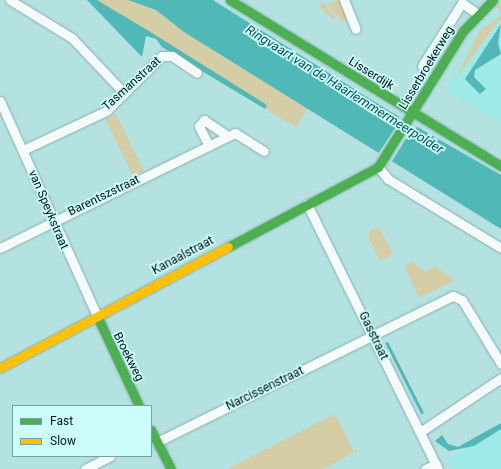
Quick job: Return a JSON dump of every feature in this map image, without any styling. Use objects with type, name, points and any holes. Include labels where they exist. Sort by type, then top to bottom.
[{"type":"main road","name":"Lisserdijk","points":[[230,0],[411,117],[501,166]]},
{"type":"main road","name":"Lisserbroekerweg","points":[[386,158],[459,36],[478,14],[493,0]]},
{"type":"main road","name":"Kanaalstraat","points":[[0,368],[98,318],[104,311],[378,167],[386,158]]},
{"type":"main road","name":"Broekweg","points":[[98,318],[139,405]]},
{"type":"main road","points":[[152,432],[171,469]]},
{"type":"street","points":[[10,0],[72,38],[124,93]]},
{"type":"street","points":[[344,0],[356,29]]},
{"type":"street","name":"Lisserbroekerweg","points":[[422,66],[462,3],[478,14]]},
{"type":"street","name":"Tasmanstraat","points":[[23,150],[106,111],[162,56],[172,56],[198,74]]},
{"type":"street","name":"van Speykstraat","points":[[0,101],[98,318]]},
{"type":"street","points":[[209,146],[199,126],[204,120],[228,136],[235,133],[264,151]]},
{"type":"street","name":"Barentszstraat","points":[[0,248],[53,220],[228,136]]},
{"type":"street","points":[[378,167],[388,178],[501,248]]},
{"type":"street","name":"Gasstraat","points":[[307,204],[437,466]]},
{"type":"street","name":"Narcissenstraat","points":[[158,442],[458,295],[501,364]]},
{"type":"street","points":[[420,432],[501,378]]},
{"type":"street","points":[[85,469],[108,457]]},
{"type":"street","points":[[425,469],[437,466]]},
{"type":"shaded area","points":[[97,0],[128,0],[156,10],[184,32],[308,108],[296,127],[265,109],[266,105]]},
{"type":"shaded area","points":[[336,0],[340,0],[348,17],[344,23],[327,5]]},
{"type":"shaded area","points":[[324,3],[336,17],[333,19],[318,6]]},
{"type":"shaded area","points":[[501,4],[501,15],[497,6]]},
{"type":"shaded area","points":[[501,12],[501,122],[446,91],[481,24]]},
{"type":"shaded area","points":[[501,15],[501,18],[455,80],[480,30]]},
{"type":"shaded area","points":[[116,114],[144,171],[133,176],[105,119]]},
{"type":"shaded area","points":[[379,227],[393,254],[380,261],[369,239],[369,231]]},
{"type":"shaded area","points":[[413,262],[426,272],[435,266],[455,280],[419,298],[404,266]]},
{"type":"shaded area","points":[[335,414],[354,452],[329,466],[321,469],[227,469]]},
{"type":"shaded area","points":[[501,428],[501,469],[452,469],[447,459]]},
{"type":"water","points":[[87,0],[97,0],[152,33],[267,105],[265,109],[162,47],[156,39],[146,36],[142,57]]},
{"type":"water","name":"Ringvaart van de Haarlemmermeerpolder","points":[[128,0],[213,0],[386,109],[501,175],[501,229],[184,32],[156,10]]},
{"type":"water","points":[[501,24],[498,43],[501,54],[475,70],[474,77],[486,89],[480,94],[465,79]]},
{"type":"water","points":[[501,423],[501,429],[474,446],[449,451],[435,441],[442,435],[448,444],[458,447]]},
{"type":"pier","points":[[399,116],[418,127],[412,129],[391,163],[378,154],[399,122]]},
{"type":"waterway","points":[[387,343],[422,412]]},
{"type":"traffic: fast","points":[[230,0],[501,166]]},
{"type":"traffic: fast","points":[[228,247],[378,167],[463,31],[493,0]]},
{"type":"traffic: fast","points":[[98,318],[139,405]]},
{"type":"traffic: fast","points":[[152,432],[171,469]]},
{"type":"traffic: slow","points":[[0,368],[228,247]]}]
